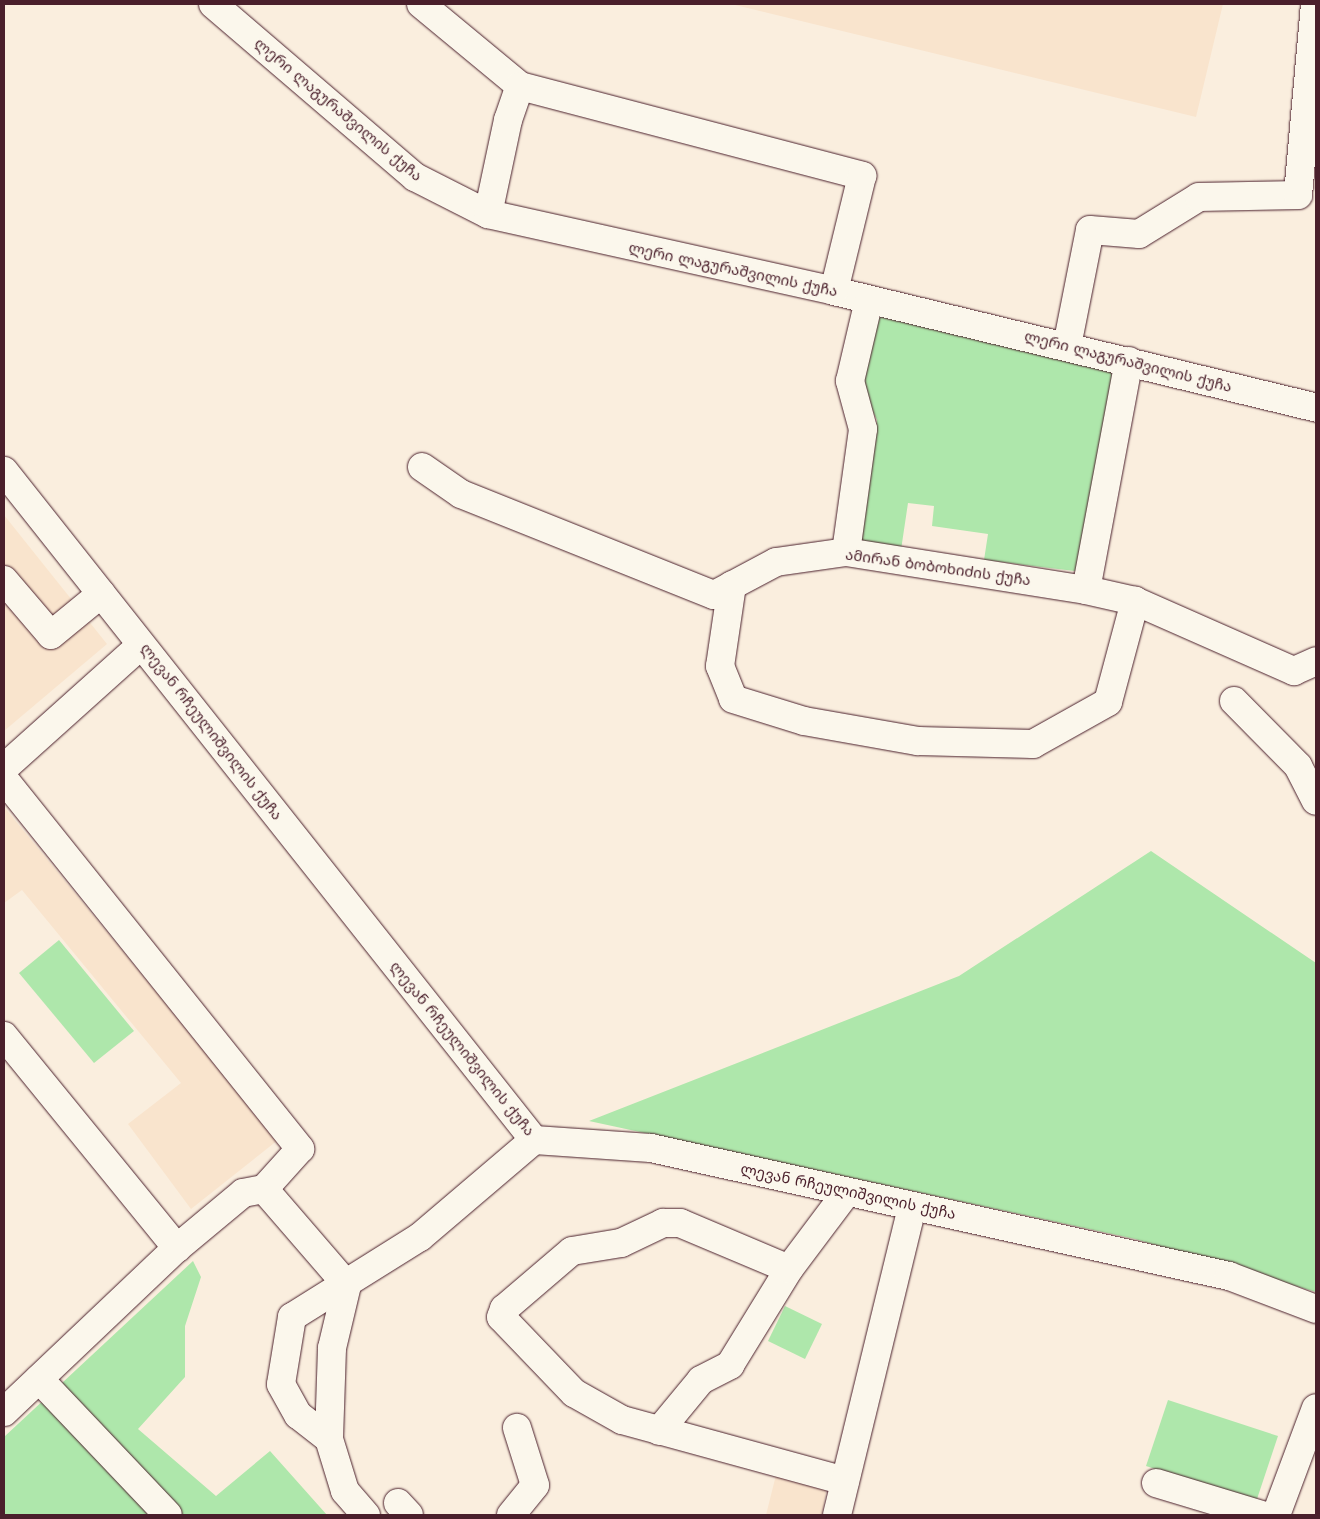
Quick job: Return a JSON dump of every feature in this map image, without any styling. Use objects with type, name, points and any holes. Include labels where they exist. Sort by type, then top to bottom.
[{"type":"street","name":"ლერი ლაგურაშვილის ქუჩა","points":[[213,4],[415,177],[488,214],[834,291],[1129,361],[1316,408]]},
{"type":"street","points":[[421,4],[520,86],[862,176],[834,291]]},
{"type":"street","points":[[1067,346],[1090,230],[1139,234],[1199,197],[1298,194],[1315,4]]},
{"type":"street","points":[[488,214],[508,120],[520,86]]},
{"type":"street","points":[[846,552],[863,429],[850,381],[869,300]]},
{"type":"street","points":[[1086,590],[1129,361]]},
{"type":"street","name":"ამირან ბობოხიძის ქუჩა","points":[[422,467],[461,494],[714,595],[776,562],[846,552],[1086,590],[1135,601],[1305,666]]},
{"type":"street","name":"ლევან რჩეულიშვილის ქუჩა","points":[[4,471],[534,1140],[651,1148],[846,1193],[1229,1276],[1316,1309]]},
{"type":"street","points":[[4,581],[51,635],[101,594]]},
{"type":"street","points":[[732,585],[720,666],[733,699],[804,721],[918,741],[1033,744],[1108,702],[1135,601]]},
{"type":"street","points":[[4,768],[141,645]]},
{"type":"street","points":[[1234,701],[1298,766],[1316,801]]},
{"type":"street","points":[[4,779],[300,1149],[264,1189],[243,1193],[177,1248],[4,1412]]},
{"type":"street","points":[[4,1036],[177,1248]]},
{"type":"street","points":[[329,1439],[298,1415],[281,1384],[292,1317],[347,1285],[420,1237],[534,1140]]},
{"type":"street","points":[[264,1189],[347,1285]]},
{"type":"street","points":[[659,1432],[701,1380],[730,1365],[789,1268],[846,1193]]},
{"type":"street","points":[[837,1515],[912,1207]]},
{"type":"street","points":[[789,1268],[680,1223],[662,1223],[621,1244],[572,1251],[504,1309],[501,1317],[505,1324],[574,1393],[622,1420],[659,1432],[845,1482]]},
{"type":"street","points":[[347,1285],[332,1348],[329,1439],[345,1492],[366,1515]]},
{"type":"street","points":[[39,1378],[168,1515]]},
{"type":"street","points":[[1276,1515],[1316,1408]]},
{"type":"street","points":[[511,1515],[535,1485],[516,1428]]},
{"type":"street","points":[[1156,1483],[1262,1515]]},
{"type":"shaded area","points":[[731,4],[1223,4],[1196,117]]},
{"type":"shaded area","points":[[4,515],[107,644],[4,731]]},
{"type":"shaded area","points":[[4,807],[278,1140],[191,1209],[128,1124],[181,1083],[22,890],[4,903]]},
{"type":"shaded area","points":[[777,1471],[827,1485],[822,1515],[766,1515]]},
{"type":"green space","points":[[878,316],[1119,374],[1083,572],[984,560],[988,534],[932,526],[934,506],[908,503],[901,550],[858,542],[877,420],[860,386]]},
{"type":"green space","points":[[1151,851],[1316,963],[1316,1292],[1135,1239],[589,1121],[959,976]]},
{"type":"green space","points":[[59,940],[134,1031],[94,1063],[19,973]]},
{"type":"green space","points":[[193,1261],[201,1277],[185,1326],[185,1377],[138,1429],[216,1496],[270,1451],[327,1515],[4,1515],[4,1437]]},
{"type":"green space","points":[[785,1306],[822,1324],[805,1359],[768,1341]]},
{"type":"green space","points":[[1168,1400],[1278,1436],[1256,1502],[1146,1466]]}]
